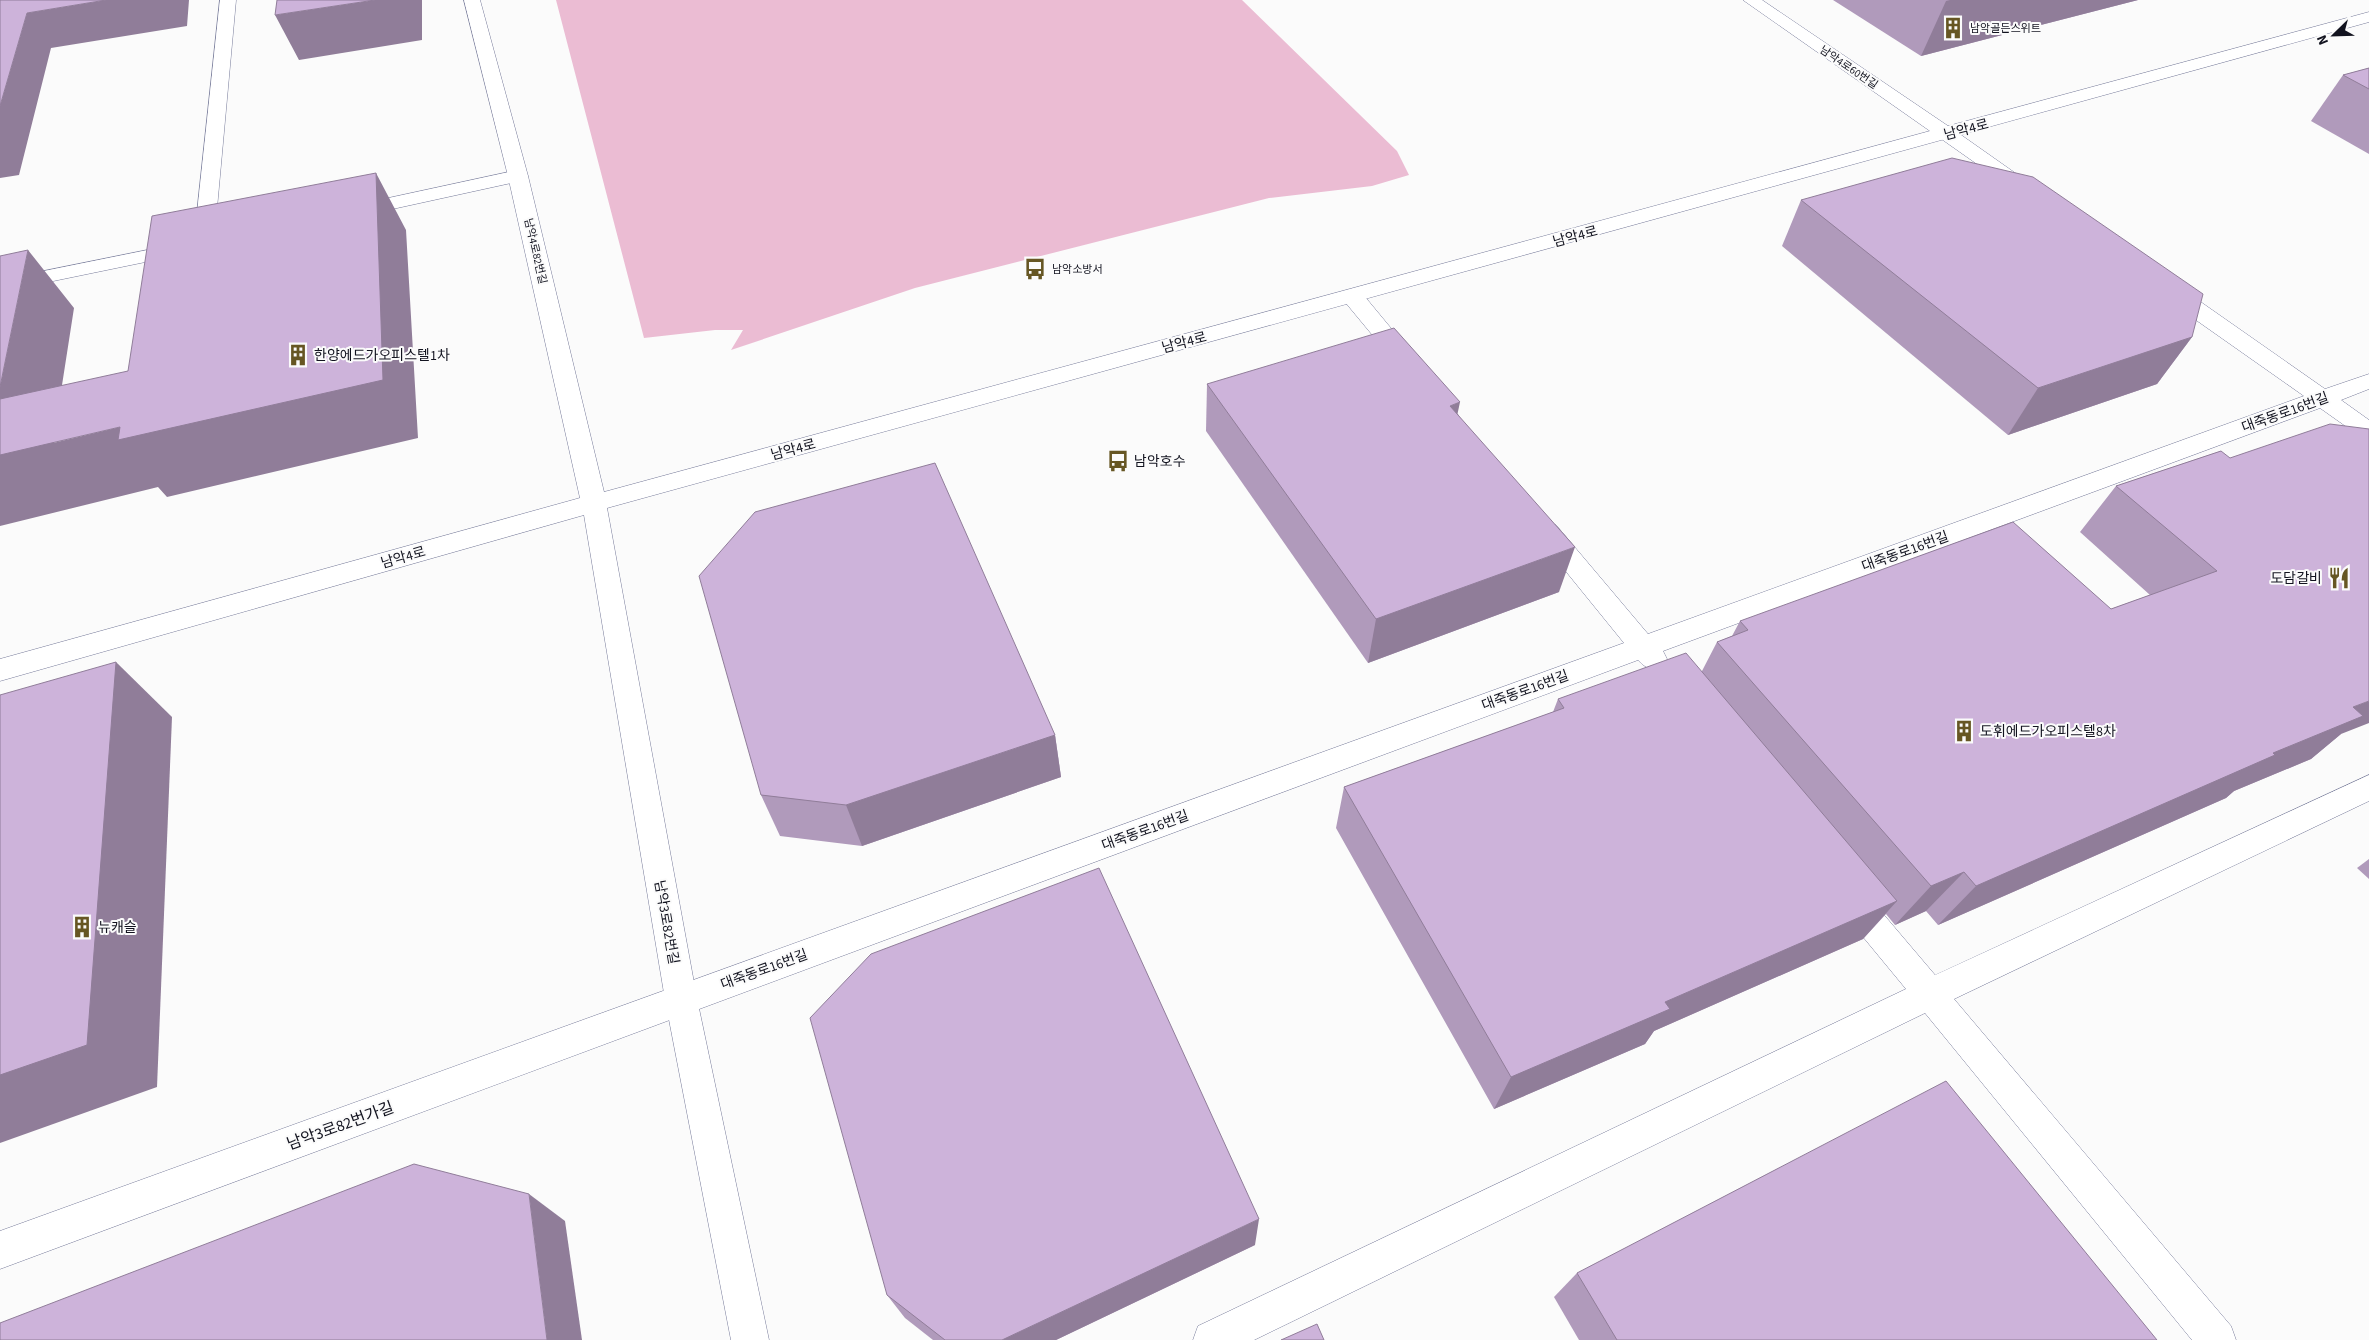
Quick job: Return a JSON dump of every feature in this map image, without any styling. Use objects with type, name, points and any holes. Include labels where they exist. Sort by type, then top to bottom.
[{"type":"street","points":[[0,286],[213,243],[228,0]]},
{"type":"street","name":"남악4로82번길","points":[[472,0],[518,176],[594,503]]},
{"type":"street","name":"남악4로60번길","points":[[1751,0],[2045,203]]},
{"type":"street","name":"남악4로","points":[[0,670],[594,503],[1353,297],[2369,17]]},
{"type":"street","points":[[337,216],[518,176]]},
{"type":"street","points":[[2151,278],[2369,431]]},
{"type":"street","points":[[1353,297],[1422,380]]},
{"type":"street","name":"대죽동로16번길","points":[[681,999],[2369,381]]},
{"type":"street","name":"남악3로82번길","points":[[594,503],[681,999],[750,1340]]},
{"type":"street","points":[[1530,510],[1668,677]]},
{"type":"street","points":[[1212,1340],[1930,994],[2369,787]]},
{"type":"street","points":[[1836,881],[2217,1340]]},
{"type":"street","name":"남악3로82번가길","points":[[0,1250],[681,999]]},
{"type":"shaded area","points":[[556,0],[1242,0],[1397,151],[1409,175],[1372,186],[1269,198],[915,288],[731,350],[743,330],[715,330],[644,338]]},
{"type":"building","points":[[0,0],[106,0],[27,13],[0,106]]},
{"type":"building","points":[[277,0],[375,0],[275,15]]},
{"type":"building","points":[[2369,68],[2369,89],[2343,75]]},
{"type":"building","points":[[1952,158],[2033,177],[2203,294],[2192,337],[2038,388],[1801,200]]},
{"type":"building","points":[[376,173],[383,380],[118,440],[120,427],[0,455],[0,399],[128,371],[152,216]]},
{"type":"building","points":[[28,250],[0,387],[0,256]]},
{"type":"building","points":[[1394,328],[1460,402],[1450,406],[1575,547],[1376,619],[1207,384]]},
{"type":"building","points":[[2330,424],[2369,429],[2369,701],[2353,707],[2363,716],[2273,753],[2275,755],[1976,886],[1964,872],[1931,886],[1717,642],[1748,630],[1740,621],[2013,522],[2111,609],[2217,571],[2116,486],[2221,451],[2230,458]]},
{"type":"building","points":[[935,463],[1055,735],[846,805],[761,795],[699,576],[755,512]]},
{"type":"building","points":[[1686,653],[1897,901],[1665,1002],[1670,1009],[1511,1077],[1344,787],[1564,708],[1558,699]]},
{"type":"building","points":[[116,662],[87,1045],[0,1075],[0,695]]},
{"type":"building","points":[[1099,868],[1259,1219],[1002,1340],[945,1340],[887,1295],[810,1018],[871,954]]},
{"type":"building","points":[[1946,1081],[2157,1340],[1617,1340],[1577,1273]]},
{"type":"building","points":[[414,1164],[529,1194],[547,1340],[0,1340],[0,1323]]},
{"type":"building","points":[[1317,1324],[1324,1340],[1281,1340]]},
{"type":"place","name":"남악골든스위트","points":[[1953,28]]},
{"type":"place","name":"남악소방서","points":[[1035,269]]},
{"type":"place","name":"한양에드가오피스텔1차","points":[[298,355]]},
{"type":"place","name":"남악호수","points":[[1118,461]]},
{"type":"place","name":"도담갈비","points":[[2339,578]]},
{"type":"place","name":"도휘에드가오피스텔8차","points":[[1964,731]]},
{"type":"place","name":"뉴캐슬","points":[[82,927]]}]
